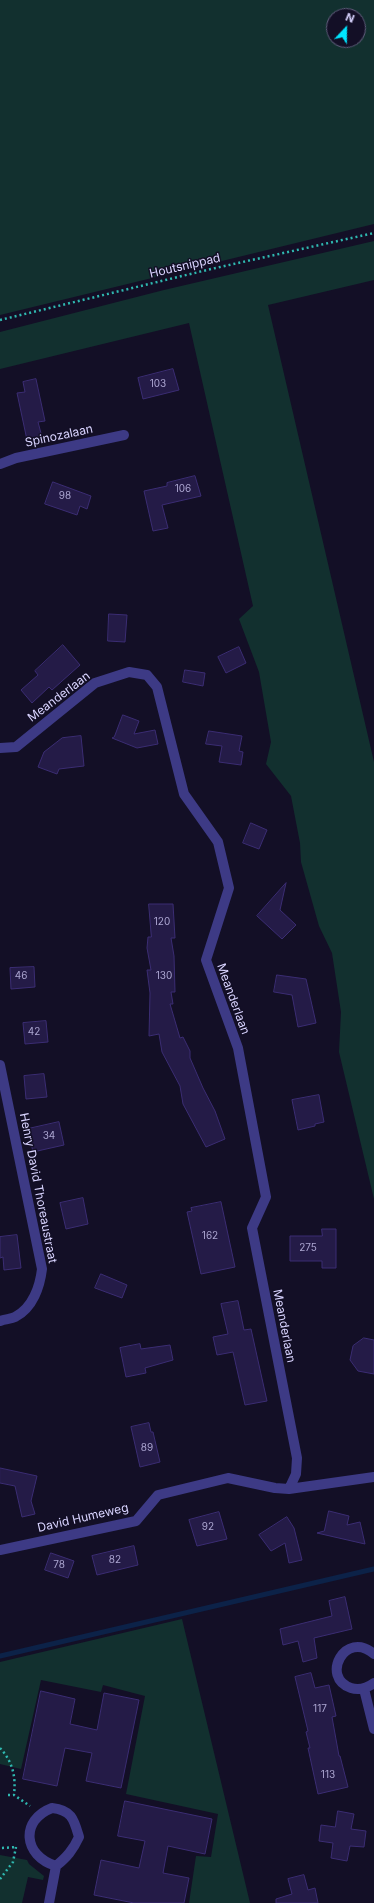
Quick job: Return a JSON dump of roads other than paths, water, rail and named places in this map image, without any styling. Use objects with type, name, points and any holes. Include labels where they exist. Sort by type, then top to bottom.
[{"type":"street","name":"Spinozalaan","points":[[0,464],[16,458],[124,435]]},
{"type":"street","name":"Meanderlaan","points":[[0,748],[16,746],[95,683],[129,672],[146,675],[157,687],[184,794],[218,842],[229,888],[206,960],[238,1048],[266,1197],[252,1228],[297,1458],[296,1474],[289,1488]]},
{"type":"street","name":"Henry David Thoreaustraat","points":[[0,1065],[42,1269],[40,1284],[31,1303],[16,1316],[0,1321]]},
{"type":"street","name":"David Humeweg","points":[[0,1550],[136,1521],[158,1495],[228,1478],[275,1488],[289,1488],[374,1477]]},
{"type":"street","points":[[374,1654],[364,1647],[352,1648],[342,1654],[337,1665],[337,1671],[342,1682],[352,1689],[364,1689],[374,1683]]},
{"type":"street","points":[[364,1689],[374,1729]]},
{"type":"street","points":[[49,1903],[56,1866],[66,1859],[73,1850],[79,1837],[74,1818],[62,1809],[52,1808],[40,1814],[32,1827],[30,1837],[32,1850],[39,1858],[56,1866]]},
{"type":"waterway","points":[[0,1656],[374,1569]]}]
